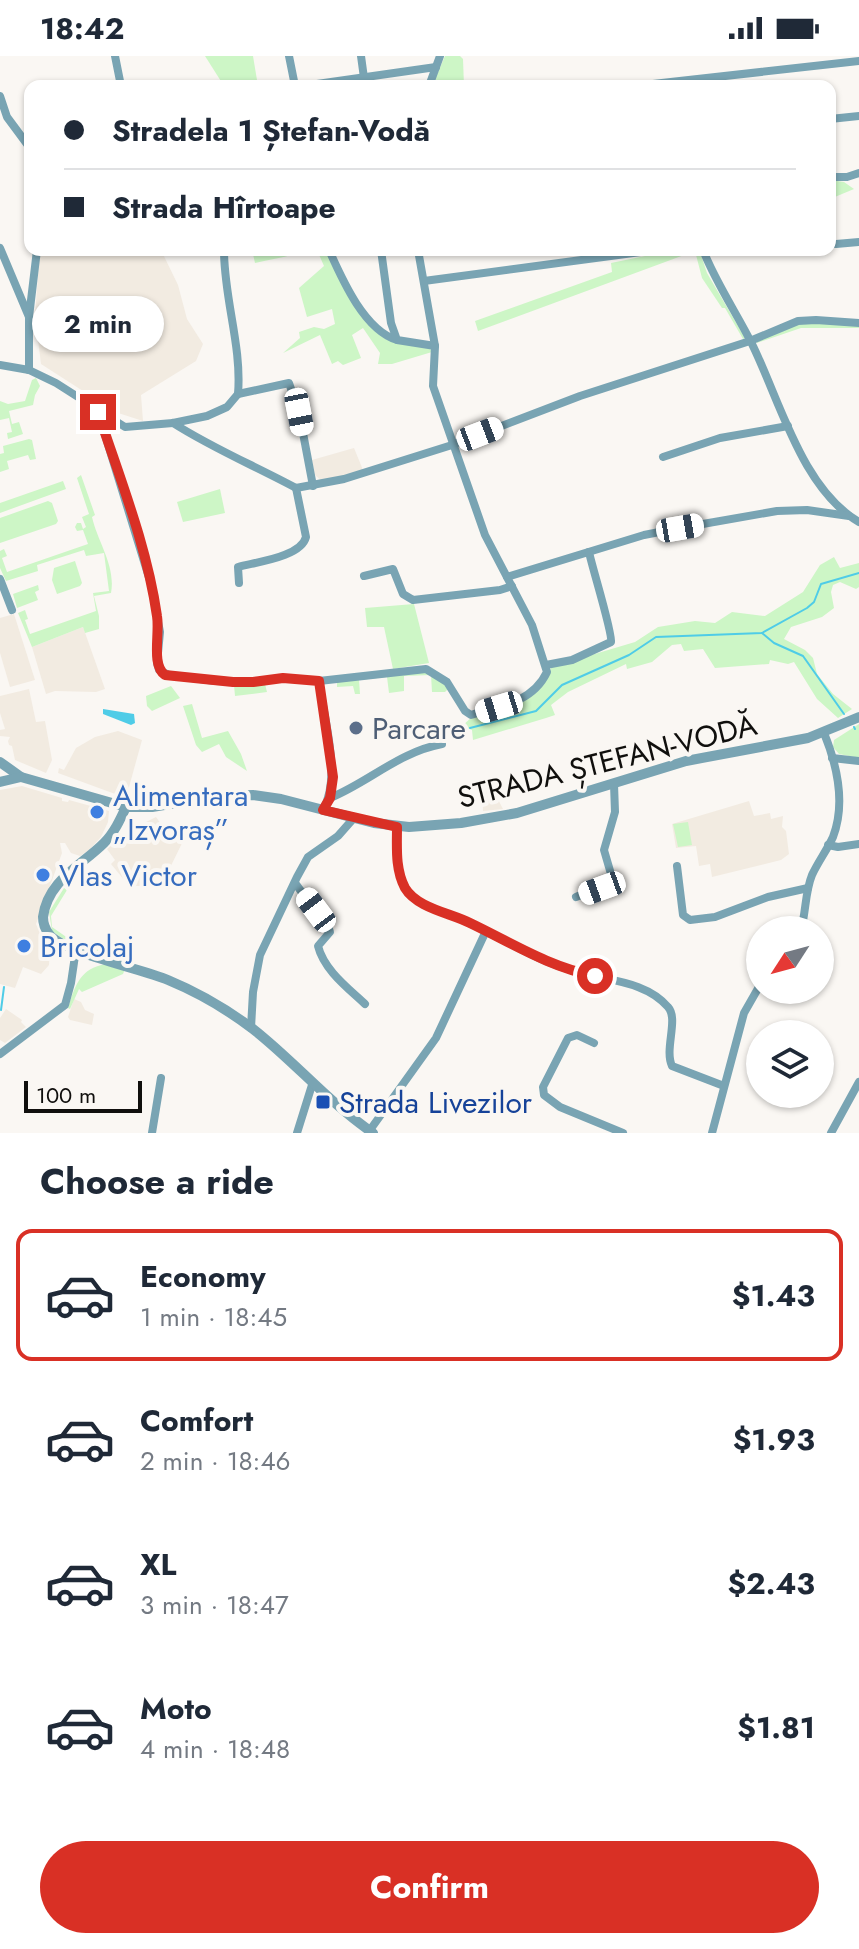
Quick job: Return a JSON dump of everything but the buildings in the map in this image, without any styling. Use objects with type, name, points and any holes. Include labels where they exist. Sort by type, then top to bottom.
[{"type":"street","points":[[115,56],[120,80]]},
{"type":"street","points":[[289,56],[294,80]]},
{"type":"street","points":[[361,56],[361,80]]},
{"type":"street","points":[[431,80],[440,56]]},
{"type":"street","points":[[704,80],[859,61]]},
{"type":"street","points":[[366,80],[436,67]]},
{"type":"street","points":[[0,96],[7,117],[24,140]]},
{"type":"street","points":[[836,118],[859,116]]},
{"type":"street","points":[[836,177],[859,173]]},
{"type":"street","points":[[836,244],[859,242]]},
{"type":"street","points":[[0,248],[29,317]]},
{"type":"street","points":[[29,370],[29,317],[36,256]]},
{"type":"street","points":[[0,365],[29,370],[56,383],[125,427],[173,423],[216,413],[233,402],[238,394],[239,366],[226,296],[224,256]]},
{"type":"street","points":[[332,256],[345,285],[368,318],[386,336],[435,346]]},
{"type":"street","points":[[382,256],[391,323],[397,340]]},
{"type":"street","points":[[98,412],[151,584],[160,632],[157,663],[165,675],[215,681],[253,682],[283,678],[319,681],[426,669],[447,682],[465,711],[471,715],[526,697],[544,678],[546,665],[532,625],[485,535],[433,386],[435,346],[419,256]]},
{"type":"street","points":[[424,281],[614,256]]},
{"type":"street","points":[[705,256],[712,274],[750,341],[804,458],[830,499],[859,522]]},
{"type":"street","points":[[173,423],[198,439],[242,458],[296,488],[313,486],[452,445],[580,396],[750,341],[798,321],[859,323]]},
{"type":"street","points":[[238,394],[289,383],[299,412],[313,486]]},
{"type":"street","points":[[663,457],[720,438],[788,426]]},
{"type":"street","points":[[239,583],[238,567],[296,551],[305,543],[296,488]]},
{"type":"street","points":[[807,510],[830,499]]},
{"type":"street","points":[[507,577],[668,530],[777,511],[807,510],[849,516]]},
{"type":"street","points":[[546,665],[572,660],[611,642],[613,635],[602,607],[589,552]]},
{"type":"street","points":[[364,576],[393,569],[403,594],[413,600],[512,586]]},
{"type":"street","points":[[0,579],[12,610]]},
{"type":"street","points":[[319,681],[333,777],[330,798],[323,810]]},
{"type":"street","name":"STRADA ȘTEFAN-VODĂ","points":[[0,762],[21,777],[126,807],[152,807],[240,794],[281,799],[353,819],[397,827],[444,825],[493,818],[707,756],[801,740],[859,717]]},
{"type":"street","points":[[805,916],[808,888],[836,823],[840,800],[824,733]]},
{"type":"street","name":"STRADA ȘTEFAN-VODĂ","points":[[330,798],[402,758],[442,744]]},
{"type":"street","points":[[832,758],[859,761]]},
{"type":"street","name":"STRADA ȘTEFAN-VODĂ","points":[[0,782],[21,777]]},
{"type":"street","points":[[576,897],[613,881],[604,850],[615,812],[614,784]]},
{"type":"street","points":[[126,807],[106,840],[63,876],[45,911],[43,918],[47,932],[76,949],[181,986],[251,1028],[312,1085],[372,1132],[436,1038],[486,931]]},
{"type":"street","points":[[251,1028],[253,992],[260,955],[295,883],[308,857],[338,836],[353,819]]},
{"type":"street","points":[[397,827],[399,871],[412,897],[549,962],[627,983],[659,1000],[672,1015],[669,1057],[672,1066],[724,1086]]},
{"type":"street","points":[[828,845],[859,844]]},
{"type":"street","points":[[677,866],[683,915],[690,920],[715,917],[768,897],[808,888]]},
{"type":"street","points":[[295,883],[329,929],[330,932],[318,946],[321,956],[333,973],[365,1004]]},
{"type":"street","points":[[0,1054],[65,1005],[76,949]]},
{"type":"street","points":[[712,1133],[744,1013],[749,1004]]},
{"type":"street","points":[[594,1043],[577,1035],[568,1038],[543,1087],[544,1095],[560,1107],[623,1133]]},
{"type":"street","points":[[152,1133],[161,1078]]},
{"type":"street","points":[[831,1133],[859,1082]]},
{"type":"street","points":[[297,1133],[312,1085]]},
{"type":"shaded area","points":[[40,256],[164,256],[178,285],[187,319],[203,344],[196,361],[141,395],[143,421],[115,412],[82,395],[83,391],[41,364],[35,315]]},
{"type":"shaded area","points":[[354,448],[363,470],[323,482],[315,475],[312,460]]},
{"type":"shaded area","points":[[14,614],[35,680],[10,687],[0,653],[0,618]]},
{"type":"shaded area","points":[[83,627],[105,689],[46,694],[32,647]]},
{"type":"shaded area","points":[[29,689],[36,722],[45,721],[52,760],[46,773],[15,760],[8,741],[10,737],[0,736],[0,730],[5,729],[0,713],[0,696]]},
{"type":"shaded area","points":[[118,731],[142,740],[126,798],[58,773],[59,768],[64,770],[76,748],[95,737]]},
{"type":"shaded area","points":[[22,786],[62,798],[62,801],[69,800],[109,811],[101,837],[80,856],[71,853],[65,843],[60,843],[62,853],[36,924],[40,934],[50,944],[49,965],[41,974],[23,967],[15,988],[0,984],[0,790]]},
{"type":"shaded area","points":[[491,786],[503,809],[483,811],[482,790]]},
{"type":"shaded area","points":[[749,801],[754,816],[770,813],[771,819],[783,816],[782,827],[786,831],[789,854],[781,860],[712,877],[710,864],[699,866],[696,846],[676,848],[672,824]]},
{"type":"shaded area","points":[[156,817],[168,834],[185,837],[165,878],[154,876],[150,886],[135,886],[131,881],[125,881],[111,864],[115,860],[107,849],[130,830]]},
{"type":"shaded area","points":[[74,999],[94,1014],[92,1025],[70,1020],[68,1017]]},
{"type":"shaded area","points":[[6,1009],[22,1020],[26,1027],[5,1043],[0,1040],[0,1018]]},
{"type":"green space","points":[[205,56],[253,56],[257,80],[220,80]]},
{"type":"green space","points":[[445,56],[460,56],[463,59],[464,80],[435,80]]},
{"type":"green space","points":[[836,181],[844,182],[854,189],[836,196]]},
{"type":"green space","points":[[253,256],[287,256],[255,263]]},
{"type":"green space","points":[[320,256],[330,256],[369,323],[385,339],[429,347],[432,352],[392,364],[378,364],[380,353],[363,328],[352,335],[361,358],[343,365],[338,361],[332,364],[320,335],[283,353],[300,338],[299,332],[314,327],[324,329],[335,324],[332,309],[307,317],[299,288],[324,266]]},
{"type":"green space","points":[[645,256],[683,256],[478,331],[475,321],[612,272],[611,263]]},
{"type":"green space","points":[[696,256],[701,256],[707,273],[745,338],[743,339],[702,278]]},
{"type":"green space","points":[[798,324],[859,325],[859,328],[801,328],[756,341]]},
{"type":"green space","points":[[36,378],[40,386],[33,405],[9,411],[12,424],[19,422],[23,434],[8,439],[7,433],[12,432],[9,418],[0,420],[0,401],[8,404],[25,401],[32,380]]},
{"type":"green space","points":[[32,440],[36,459],[30,460],[28,455],[7,461],[9,469],[0,472],[3,446]]},
{"type":"green space","points":[[81,475],[109,564],[111,593],[94,596],[99,629],[85,633],[83,627],[32,647],[18,613],[25,610],[30,634],[96,611],[93,593],[109,591],[104,553],[86,556],[84,550],[37,565],[38,571],[6,581],[0,568],[0,551],[4,549],[7,556],[2,558],[7,572],[88,544],[83,530],[77,531],[75,527],[81,523],[83,529],[86,527],[82,517],[89,514],[77,478]]},
{"type":"green space","points":[[63,481],[66,489],[0,513],[0,503]]},
{"type":"green space","points":[[220,489],[225,513],[183,522],[177,502]]},
{"type":"green space","points":[[48,501],[52,503],[58,521],[56,524],[0,543],[0,518]]},
{"type":"green space","points":[[834,557],[840,568],[859,563],[859,587],[856,589],[840,582],[833,585],[834,608],[822,617],[791,627],[784,639],[813,658],[817,674],[833,694],[852,709],[838,718],[817,699],[794,662],[788,664],[770,660],[769,664],[715,668],[703,649],[684,651],[681,644],[672,645],[652,662],[627,669],[626,664],[568,692],[551,705],[555,715],[473,740],[472,730],[462,726],[472,717],[522,701],[549,675],[551,667],[635,642],[658,627],[695,621],[715,623],[732,612],[765,616],[803,592],[820,565]]},
{"type":"green space","points":[[75,561],[82,583],[57,594],[52,580],[54,568]]},
{"type":"green space","points":[[38,585],[39,590],[35,592],[38,600],[17,608],[13,594]]},
{"type":"green space","points":[[414,604],[429,663],[393,669],[384,627],[367,627],[365,608]]},
{"type":"green space","points":[[426,671],[449,688],[445,692],[432,692],[431,675],[404,676],[404,691],[389,693],[387,677],[359,680],[360,694],[355,694],[353,686],[337,687],[337,681]]},
{"type":"green space","points":[[265,684],[267,692],[235,696],[234,685]]},
{"type":"green space","points":[[171,686],[180,698],[152,711],[147,706],[146,696]]},
{"type":"green space","points":[[192,704],[202,738],[228,731],[247,771],[226,757],[219,744],[202,752],[196,745],[183,706]]},
{"type":"green space","points":[[859,724],[859,758],[839,754],[833,747],[834,740]]},
{"type":"green space","points":[[688,822],[692,845],[678,847],[673,824]]},
{"type":"green space","points":[[64,888],[67,890],[51,916],[52,927],[72,941],[117,956],[123,955],[121,961],[62,938],[52,931],[49,912]]},
{"type":"green space","points":[[106,964],[125,969],[123,974],[82,992],[79,989],[68,1008],[76,985],[84,974]]},
{"type":"water","points":[[103,709],[134,714],[135,723],[131,725],[103,714]]},
{"type":"waterway","points":[[470,728],[536,711],[562,685],[629,655],[656,637],[762,633],[807,608],[814,602],[821,584],[859,573]]},
{"type":"waterway","points":[[762,633],[774,643],[803,656],[844,714]]},
{"type":"waterway","points":[[1,1010],[4,987]]},
{"type":"place","name":"Parcare","points":[[356,728]]},
{"type":"place","name":"Alimentara „Izvoraș”","points":[[97,812]]},
{"type":"place","name":"Vlas Victor","points":[[43,875]]},
{"type":"place","name":"Bricolaj","points":[[24,946]]},
{"type":"place","name":"Strada Livezilor","points":[[323,1102]]},
{"type":"route","points":[[98,412],[155,598],[160,632],[159,670],[165,675],[215,681],[297,678],[319,681],[333,777],[330,798],[323,810],[397,827],[399,871],[405,888],[418,901],[471,923],[524,952],[595,976]]}]
